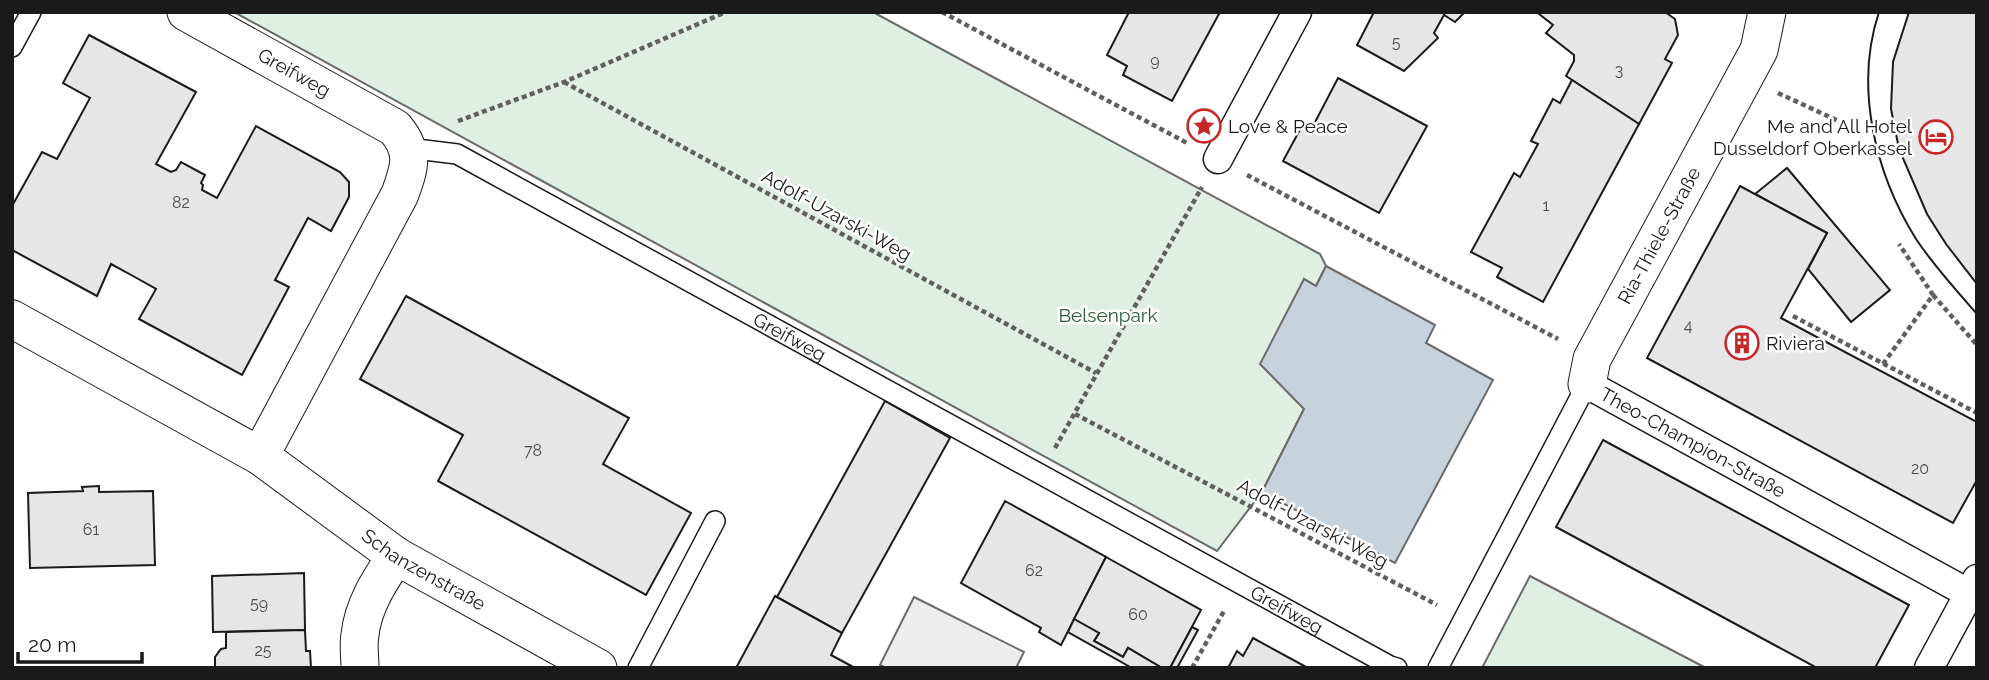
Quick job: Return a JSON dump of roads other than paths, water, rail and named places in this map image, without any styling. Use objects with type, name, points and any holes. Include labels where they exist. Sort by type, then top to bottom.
[{"type":"street","name":"Greifweg","points":[[186,12],[395,128],[408,148]]},
{"type":"street","points":[[1218,159],[1297,12]]},
{"type":"street","name":"Ria-Thiele-Straße","points":[[1589,372],[1759,50],[1767,12]]},
{"type":"street","points":[[260,456],[400,194],[407,174],[408,148]]},
{"type":"street","name":"Schanzenstraße","points":[[12,319],[260,456],[396,556],[598,668]]},
{"type":"street","name":"Theo-Champion-Straße","points":[[1589,372],[1974,590],[1929,668]]},
{"type":"street","points":[[360,668],[360,635],[368,605],[396,556]]},
{"type":"lane","points":[[12,47],[31,12]]},
{"type":"lane","name":"Greifweg","points":[[408,148],[457,154],[1397,668]]},
{"type":"lane","name":"Theo-Champion-Straße","points":[[1438,668],[1589,372]]},
{"type":"lane","points":[[638,668],[715,521]]},
{"type":"tram line","points":[[1879,12],[1868,70],[1869,99],[1873,129],[1889,186],[1916,239],[1977,314]]},
{"type":"place","name":"Love & Peace","points":[[1204,126]]},
{"type":"place","name":"Me and All Hotel Dusseldorf Oberkassel","points":[[1936,137]]},
{"type":"place","name":"Riviera","points":[[1742,343]]},
{"type":"park label","name":"Belsenpark","points":[[1108,315]]}]
